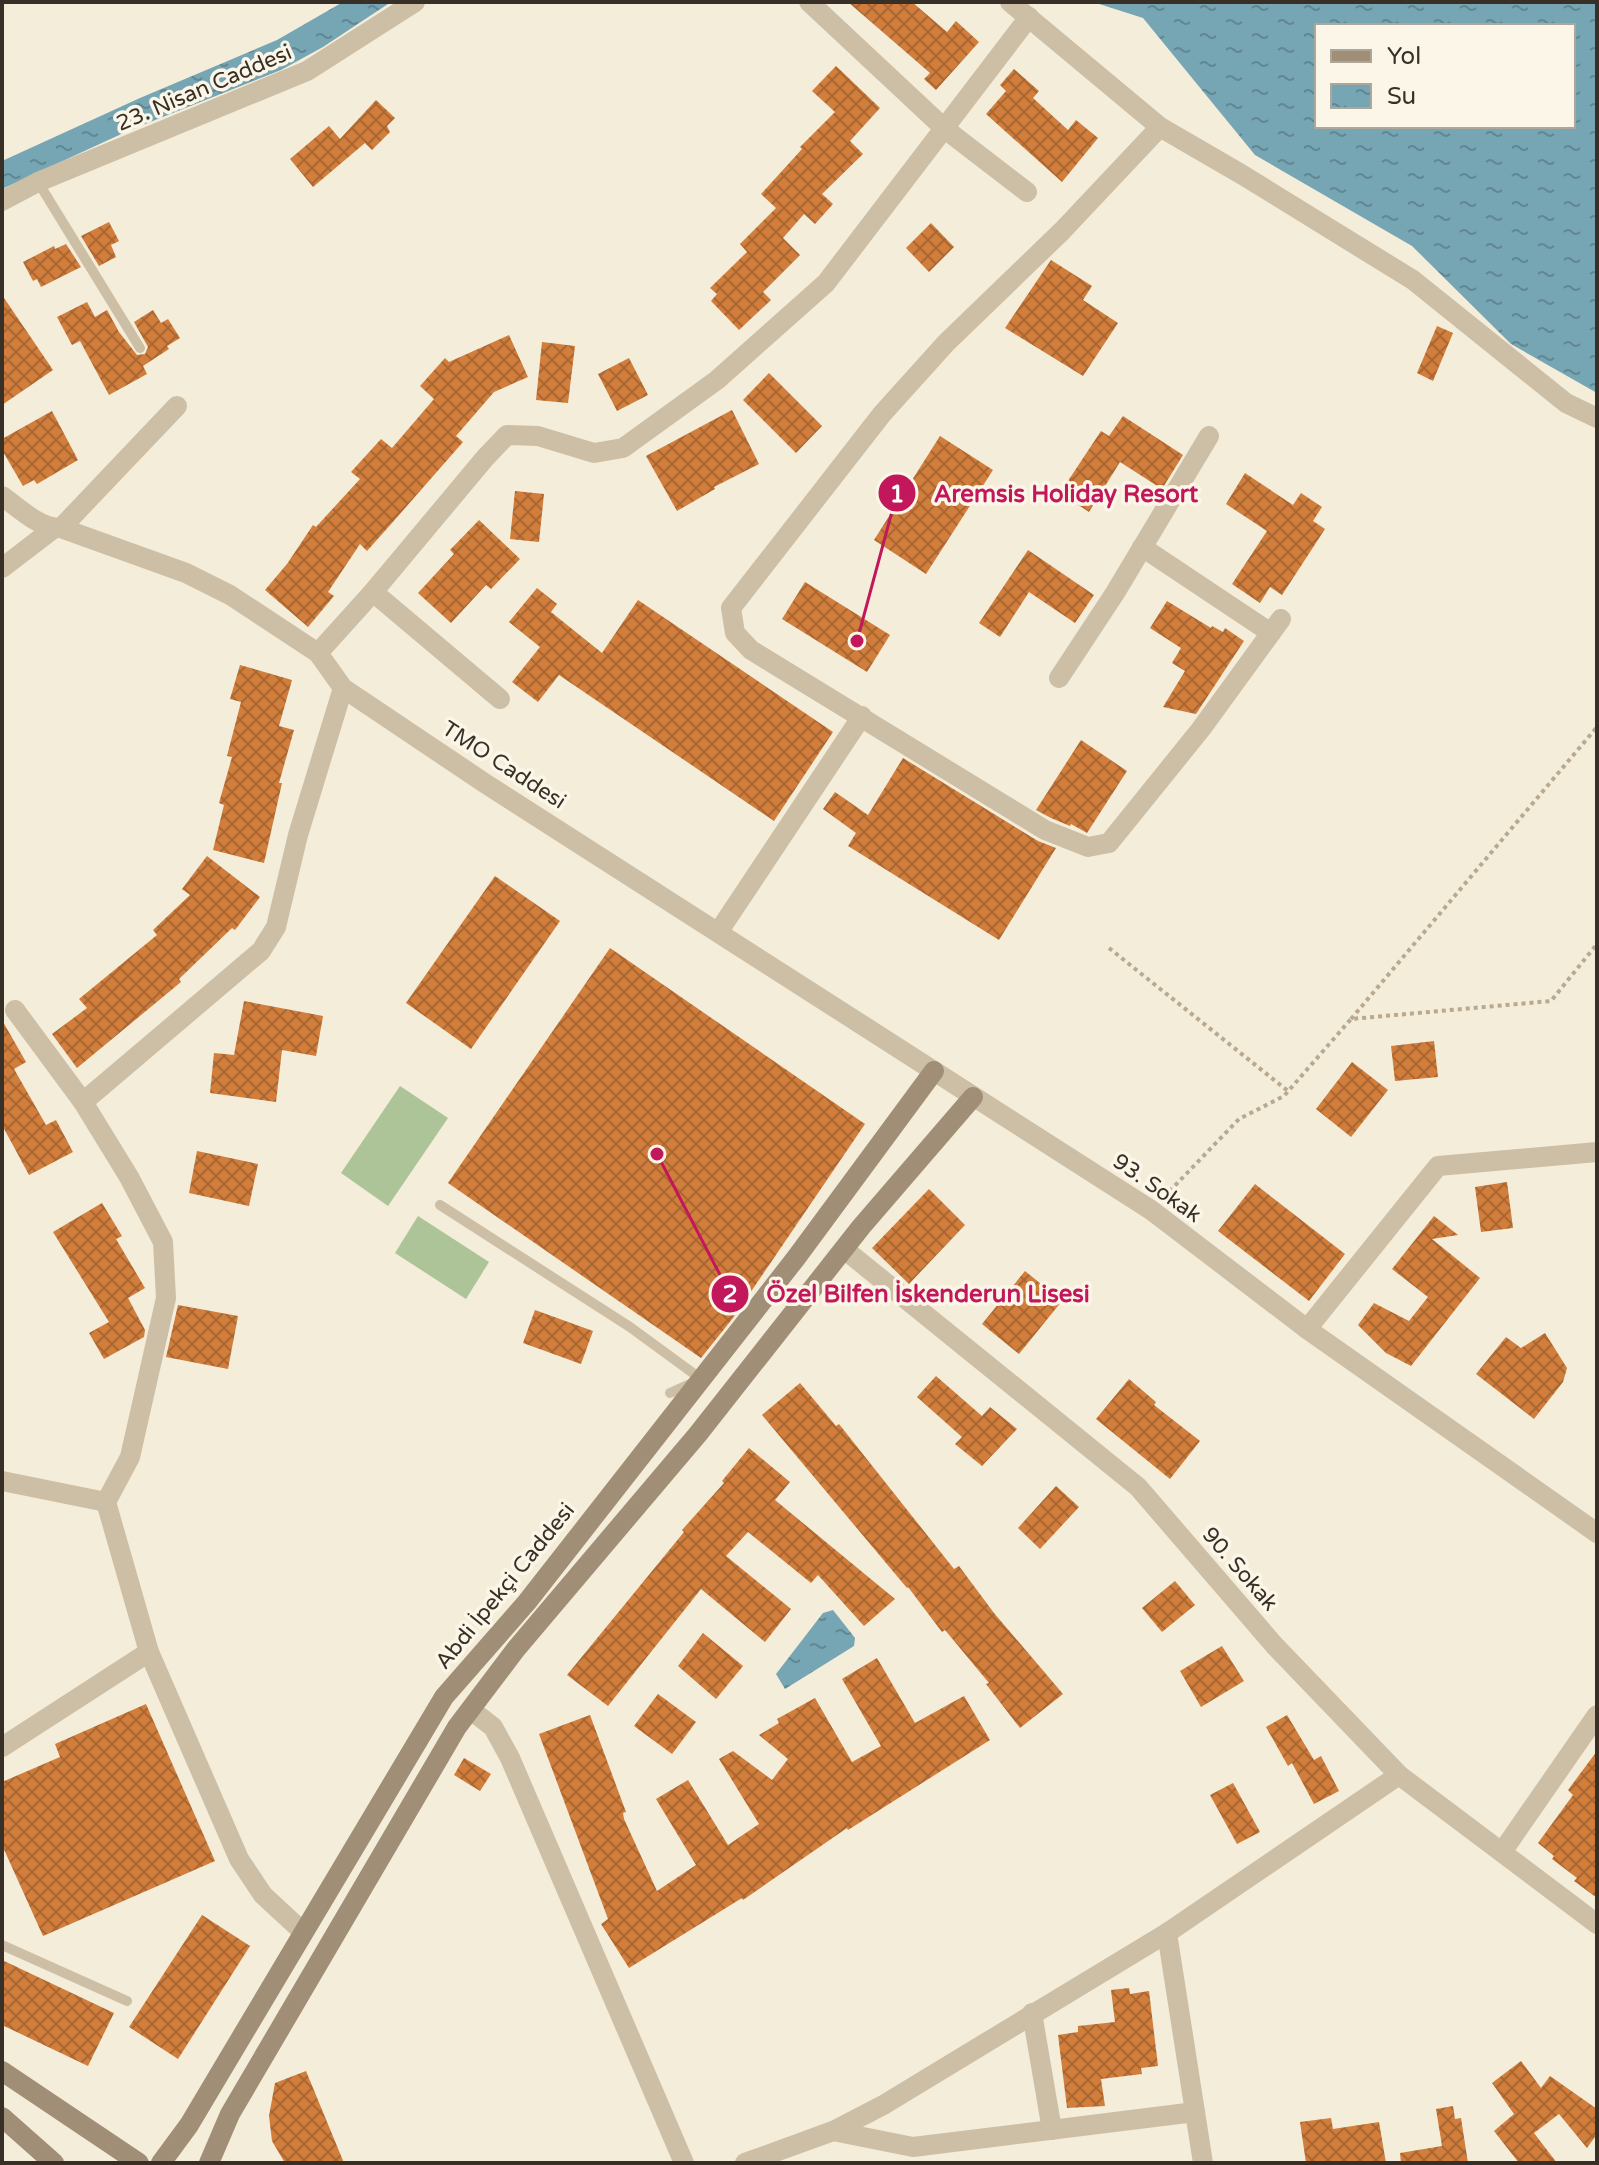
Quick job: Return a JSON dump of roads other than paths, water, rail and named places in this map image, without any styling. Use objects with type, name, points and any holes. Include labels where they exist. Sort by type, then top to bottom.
[{"type":"street","name":"23. Nisan Caddesi","points":[[2,201],[38,182],[307,71],[415,2]]},
{"type":"street","points":[[809,2],[945,129],[1027,192]]},
{"type":"street","points":[[1010,2],[1160,127],[1413,280],[1566,403],[1597,418]]},
{"type":"street","points":[[318,653],[507,435],[538,436],[594,453],[623,448],[717,380],[826,283],[1029,17]]},
{"type":"street","points":[[1142,547],[1276,626],[1201,729],[1109,843],[1088,847],[1045,830],[751,650],[735,633],[731,608],[882,414],[946,343],[1062,231],[1160,127]]},
{"type":"street","points":[[2,568],[57,528],[177,406]]},
{"type":"street","points":[[1059,678],[1115,593],[1209,436]]},
{"type":"street","name":"TMO Caddesi","points":[[2,496],[39,522],[186,573],[230,595],[318,653],[343,688],[486,784],[973,1097]]},
{"type":"street","points":[[373,592],[500,699]]},
{"type":"street","points":[[83,1102],[261,951],[276,927],[298,835],[343,688]]},
{"type":"street","points":[[719,931],[862,716]]},
{"type":"street","points":[[15,1010],[83,1102],[129,1177],[163,1242],[166,1298],[130,1457],[106,1502],[149,1652],[239,1859],[263,1895],[303,1932]]},
{"type":"street","name":"Abdi İpekçi Caddesi","points":[[161,2163],[189,2125],[444,1697],[527,1602],[796,1258],[934,1071]]},
{"type":"street","points":[[209,2163],[230,2114],[406,1812],[471,1710],[516,1649],[698,1434],[844,1249],[973,1097]]},
{"type":"street","name":"93. Sokak","points":[[973,1097],[1151,1210],[1307,1329],[1597,1533]]},
{"type":"street","points":[[1307,1329],[1438,1166],[1597,1152]]},
{"type":"street","name":"90. Sokak","points":[[844,1249],[1138,1487],[1275,1646],[1399,1775],[1597,1924]]},
{"type":"street","points":[[2,1481],[106,1502]]},
{"type":"street","points":[[2,1747],[149,1652]]},
{"type":"street","points":[[471,1710],[493,1727],[510,1758],[684,2163]]},
{"type":"street","points":[[1502,1852],[1597,1715]]},
{"type":"street","points":[[745,2163],[833,2131],[885,2104],[1167,1933],[1399,1775]]},
{"type":"street","points":[[1167,1933],[1203,2163]]},
{"type":"street","points":[[1032,2013],[1052,2130]]},
{"type":"street","points":[[2,2071],[139,2163]]},
{"type":"street","points":[[833,2131],[913,2147],[1195,2112]]},
{"type":"street","points":[[2,2117],[54,2163]]},
{"type":"lane","points":[[38,182],[140,348]]},
{"type":"lane","points":[[440,1205],[630,1327],[701,1379],[670,1393]]},
{"type":"lane","points":[[2,1945],[127,2001]]},
{"type":"water","points":[[343,2],[391,2],[323,47],[281,70],[130,130],[2,189],[2,161],[277,40]]},
{"type":"water","points":[[1093,2],[1597,2],[1597,393],[1511,344],[1412,246],[1255,155],[1143,18]]},
{"type":"water","points":[[833,1610],[855,1638],[854,1646],[785,1689],[776,1674],[823,1613]]},
{"type":"place","name":"Aremsis Holiday Resort","points":[[857,641]]},
{"type":"place","name":"Özel Bilfen İskenderun Lisesi","points":[[657,1154]]}]
